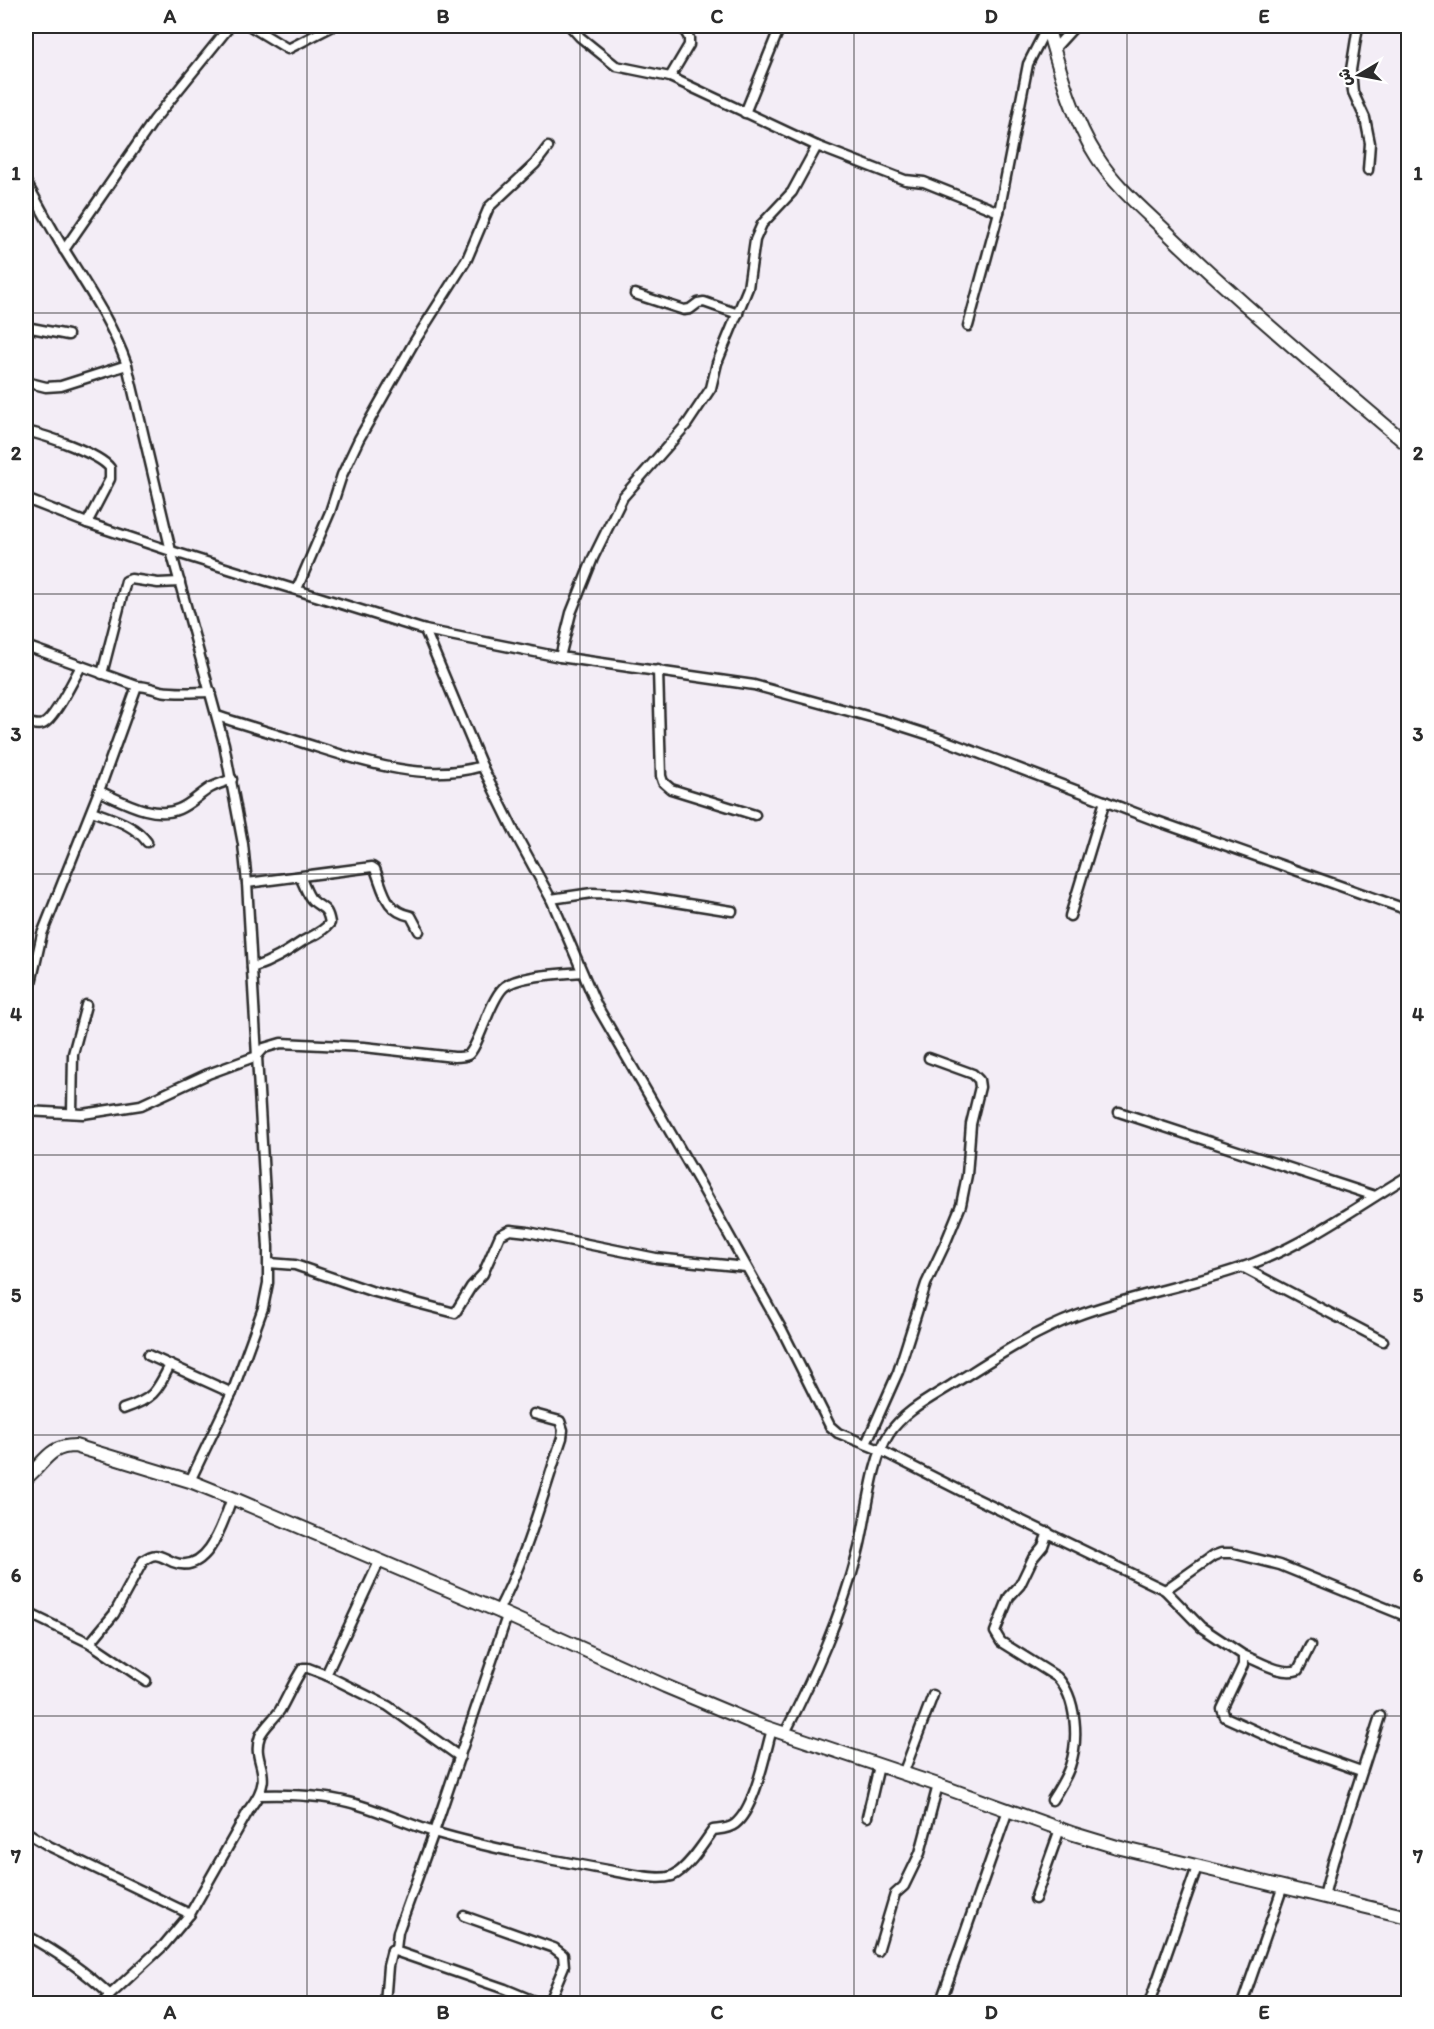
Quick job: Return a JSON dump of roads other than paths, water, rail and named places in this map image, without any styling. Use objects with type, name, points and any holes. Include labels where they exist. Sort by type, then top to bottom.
[{"type":"street","points":[[64,250],[154,120],[230,26]]},
{"type":"street","points":[[250,26],[288,49],[333,26]]},
{"type":"street","points":[[570,26],[580,38],[616,66],[670,77],[817,146],[905,180],[924,182],[999,212]]},
{"type":"street","points":[[670,77],[689,45],[689,38],[682,26]]},
{"type":"street","points":[[1047,26],[1087,138],[1097,157],[1121,187],[1206,269],[1408,445]]},
{"type":"street","points":[[968,326],[999,212],[1028,64],[1047,26]]},
{"type":"street","points":[[1054,49],[1075,26]]},
{"type":"street","points":[[1358,26],[1351,70],[1353,92],[1365,118],[1370,143],[1368,170]]},
{"type":"street","points":[[745,112],[777,34]]},
{"type":"street","points":[[560,657],[571,613],[592,558],[624,497],[687,424],[711,388],[717,363],[748,288],[754,240],[762,224],[792,192],[817,146]]},
{"type":"street","points":[[297,590],[330,512],[342,475],[360,439],[423,327],[467,259],[489,207],[535,164],[548,147]]},
{"type":"street","points":[[27,188],[101,308],[118,339],[127,365],[171,551],[211,692],[232,779],[247,883],[269,1263],[264,1302],[232,1393],[190,1481]]},
{"type":"street","points":[[635,294],[684,310],[704,302],[738,314]]},
{"type":"street","points":[[26,327],[68,335]]},
{"type":"street","points":[[26,382],[46,387],[61,386],[127,365]]},
{"type":"street","points":[[26,431],[49,437],[100,458],[110,468],[110,479],[87,523]]},
{"type":"street","points":[[26,499],[87,523],[171,551],[425,630],[560,657],[754,685],[889,723],[936,737],[1105,801],[1408,910]]},
{"type":"street","points":[[102,674],[126,581],[131,579],[158,583],[180,582]]},
{"type":"street","points":[[425,630],[482,766],[551,898],[581,972],[608,1026],[797,1357],[830,1426],[838,1433],[880,1450],[1165,1590],[1201,1627],[1243,1655],[1280,1670],[1292,1672],[1298,1670],[1310,1646]]},
{"type":"street","points":[[26,646],[137,686],[148,686],[173,692],[211,692]]},
{"type":"street","points":[[33,724],[41,725],[49,720],[81,666]]},
{"type":"street","points":[[658,670],[663,782],[671,789],[754,815]]},
{"type":"street","points":[[26,1005],[42,934],[92,811],[137,686]]},
{"type":"street","points":[[217,716],[380,767],[442,772],[465,771],[482,766]]},
{"type":"street","points":[[99,791],[129,804],[166,813],[179,809],[211,787],[232,779]]},
{"type":"street","points":[[1070,916],[1105,801]]},
{"type":"street","points":[[92,811],[131,827],[147,842]]},
{"type":"street","points":[[247,883],[372,867],[375,869],[390,907],[400,914],[411,916],[419,931]]},
{"type":"street","points":[[252,968],[282,957],[304,941],[324,931],[330,923],[324,906],[310,899],[300,877]]},
{"type":"street","points":[[551,898],[606,892],[732,911]]},
{"type":"street","points":[[26,1111],[97,1113],[141,1105],[208,1074],[257,1056],[264,1048],[281,1043],[354,1046],[454,1057],[466,1056],[473,1050],[489,1010],[503,988],[513,982],[526,979],[581,972]]},
{"type":"street","points":[[72,1113],[73,1054],[86,1005]]},
{"type":"street","points":[[866,1444],[898,1372],[923,1290],[952,1226],[964,1190],[971,1124],[981,1084],[973,1074],[929,1059]]},
{"type":"street","points":[[1119,1112],[1375,1196]]},
{"type":"street","points":[[785,1733],[815,1674],[843,1604],[858,1550],[880,1450],[896,1424],[918,1406],[1043,1330],[1108,1305],[1197,1282],[1242,1267],[1294,1245],[1408,1176]]},
{"type":"street","points":[[269,1263],[295,1264],[371,1292],[455,1313],[471,1287],[483,1274],[500,1235],[510,1230],[656,1258],[746,1267]]},
{"type":"street","points":[[1242,1267],[1383,1341]]},
{"type":"street","points":[[148,1355],[232,1393]]},
{"type":"street","points":[[123,1409],[152,1396],[160,1386],[170,1365]]},
{"type":"street","points":[[385,2004],[388,1966],[392,1950],[396,1949],[398,1932],[460,1757],[502,1614],[526,1550],[563,1430],[560,1421],[534,1414]]},
{"type":"street","points":[[26,1478],[52,1451],[66,1446],[75,1446],[190,1481],[502,1614],[717,1709],[772,1729],[1117,1846],[1408,1917]]},
{"type":"street","points":[[90,1643],[114,1614],[143,1561],[151,1555],[159,1555],[175,1563],[187,1564],[199,1560],[206,1554],[220,1529],[232,1498]]},
{"type":"street","points":[[1048,1532],[1043,1546],[1033,1558],[1020,1585],[1009,1598],[995,1632],[1001,1642],[1057,1677],[1067,1693],[1075,1730],[1074,1749],[1070,1767],[1052,1800]]},
{"type":"street","points":[[1165,1590],[1213,1556],[1232,1553],[1280,1565],[1408,1617]]},
{"type":"street","points":[[326,1675],[380,1562]]},
{"type":"street","points":[[26,1612],[90,1643],[146,1681]]},
{"type":"street","points":[[1243,1655],[1243,1665],[1222,1709],[1225,1717],[1285,1744],[1361,1771]]},
{"type":"street","points":[[103,2004],[164,1944],[190,1914],[250,1808],[260,1796],[264,1782],[258,1746],[260,1737],[280,1710],[303,1668],[326,1675],[388,1706],[460,1757]]},
{"type":"street","points":[[903,1774],[933,1695]]},
{"type":"street","points":[[1324,1896],[1361,1771],[1380,1716]]},
{"type":"street","points":[[260,1796],[299,1795],[339,1800],[379,1811],[434,1832],[570,1863],[650,1877],[673,1875],[687,1864],[713,1830],[729,1828],[743,1816],[751,1800],[772,1729]]},
{"type":"street","points":[[867,1817],[879,1766]]},
{"type":"street","points":[[878,1951],[895,1894],[904,1886],[920,1853],[938,1785]]},
{"type":"street","points":[[940,2004],[1008,1810]]},
{"type":"street","points":[[1035,1899],[1060,1828]]},
{"type":"street","points":[[28,1833],[190,1914]]},
{"type":"street","points":[[1149,2004],[1197,1867]]},
{"type":"street","points":[[1242,2004],[1283,1886]]},
{"type":"street","points":[[464,1917],[554,1948],[563,1955],[564,1966],[548,2004]]},
{"type":"street","points":[[26,1935],[54,1950],[87,1973],[110,1995]]},
{"type":"street","points":[[392,1950],[541,2004]]}]
